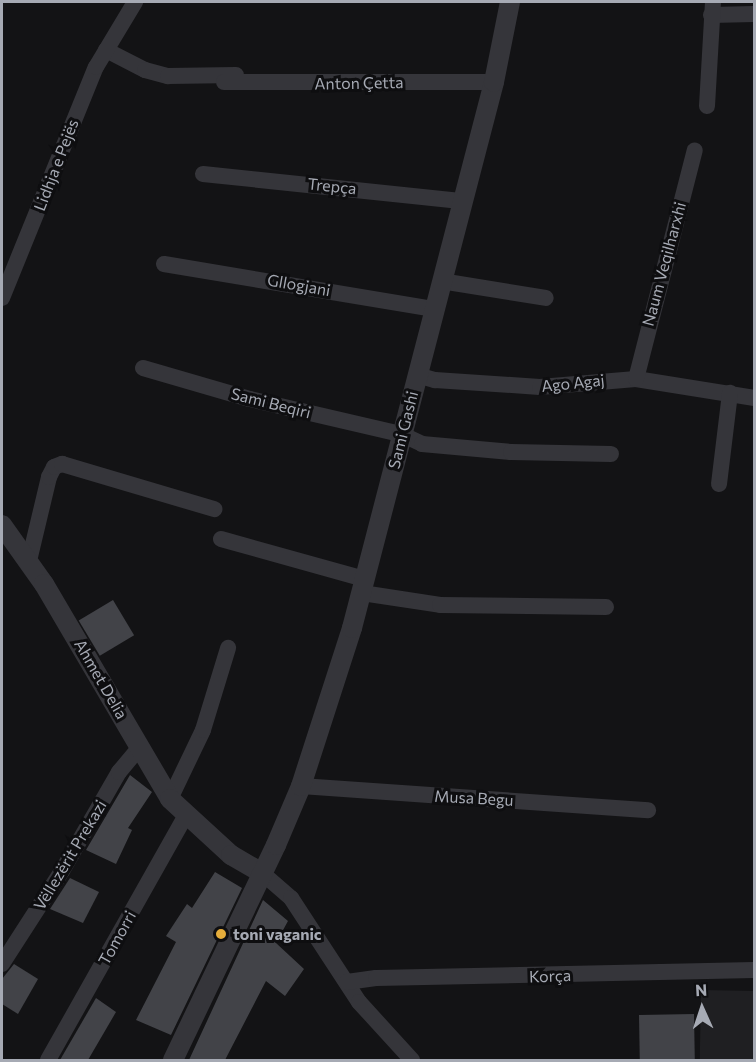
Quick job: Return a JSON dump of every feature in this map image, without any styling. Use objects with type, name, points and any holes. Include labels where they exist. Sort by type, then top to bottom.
[{"type":"street","name":"Lidhja e Pejës","points":[[2,298],[5,280],[106,50],[135,2]]},
{"type":"street","name":"Sami Gashi","points":[[173,1060],[301,786],[363,586],[461,201],[494,82],[510,2]]},
{"type":"street","points":[[707,106],[712,8],[754,14]]},
{"type":"street","name":"Anton Çetta","points":[[106,50],[168,76],[494,82]]},
{"type":"street","name":"Naum Veqilharxhi","points":[[636,379],[695,150]]},
{"type":"street","name":"Trepça","points":[[203,174],[461,201]]},
{"type":"street","name":"Gllogjani","points":[[164,264],[434,309]]},
{"type":"street","points":[[441,281],[546,298]]},
{"type":"street","name":"Sami Beqiri","points":[[143,368],[250,399],[401,434],[414,443],[511,452],[611,454]]},
{"type":"street","name":"Ago Agaj","points":[[417,375],[454,382],[540,387],[636,379],[754,398]]},
{"type":"street","points":[[719,484],[730,393]]},
{"type":"street","points":[[29,561],[49,477],[54,467],[62,464],[214,509]]},
{"type":"street","name":"Ahmet Delia","points":[[2,529],[29,561],[102,679],[139,748],[170,799],[231,855],[261,872]]},
{"type":"street","points":[[221,539],[363,586],[440,605],[606,607]]},
{"type":"street","points":[[170,799],[203,730],[228,648]]},
{"type":"street","name":"Vëllezërit Prekazi","points":[[2,964],[62,871],[119,772],[139,748]]},
{"type":"street","name":"Musa Begu","points":[[301,786],[648,810]]},
{"type":"street","name":"Tomorri","points":[[48,1060],[186,815]]},
{"type":"street","points":[[261,872],[291,898],[372,1018],[412,1060]]},
{"type":"street","name":"Korça","points":[[346,982],[754,970]]},
{"type":"shaded area","points":[[701,990],[754,991],[753,1060],[700,1060]]},
{"type":"building","points":[[113,600],[134,635],[100,656],[79,621]]},
{"type":"building","points":[[130,775],[152,792],[128,828],[132,830],[116,864],[86,850]]},
{"type":"building","points":[[215,872],[242,888],[171,1035],[136,1020],[176,942],[166,936],[187,904],[192,908]]},
{"type":"building","points":[[70,878],[99,892],[83,923],[50,909]]},
{"type":"building","points":[[263,900],[288,921],[276,943],[304,969],[285,996],[266,981],[225,1060],[189,1060]]},
{"type":"building","points":[[14,964],[38,979],[18,1014],[2,1004],[2,979]]},
{"type":"building","points":[[96,998],[116,1012],[88,1060],[60,1060]]},
{"type":"building","points":[[694,1014],[695,1060],[640,1060],[639,1015]]},
{"type":"place","name":"toni vaganic","points":[[221,934]]}]
